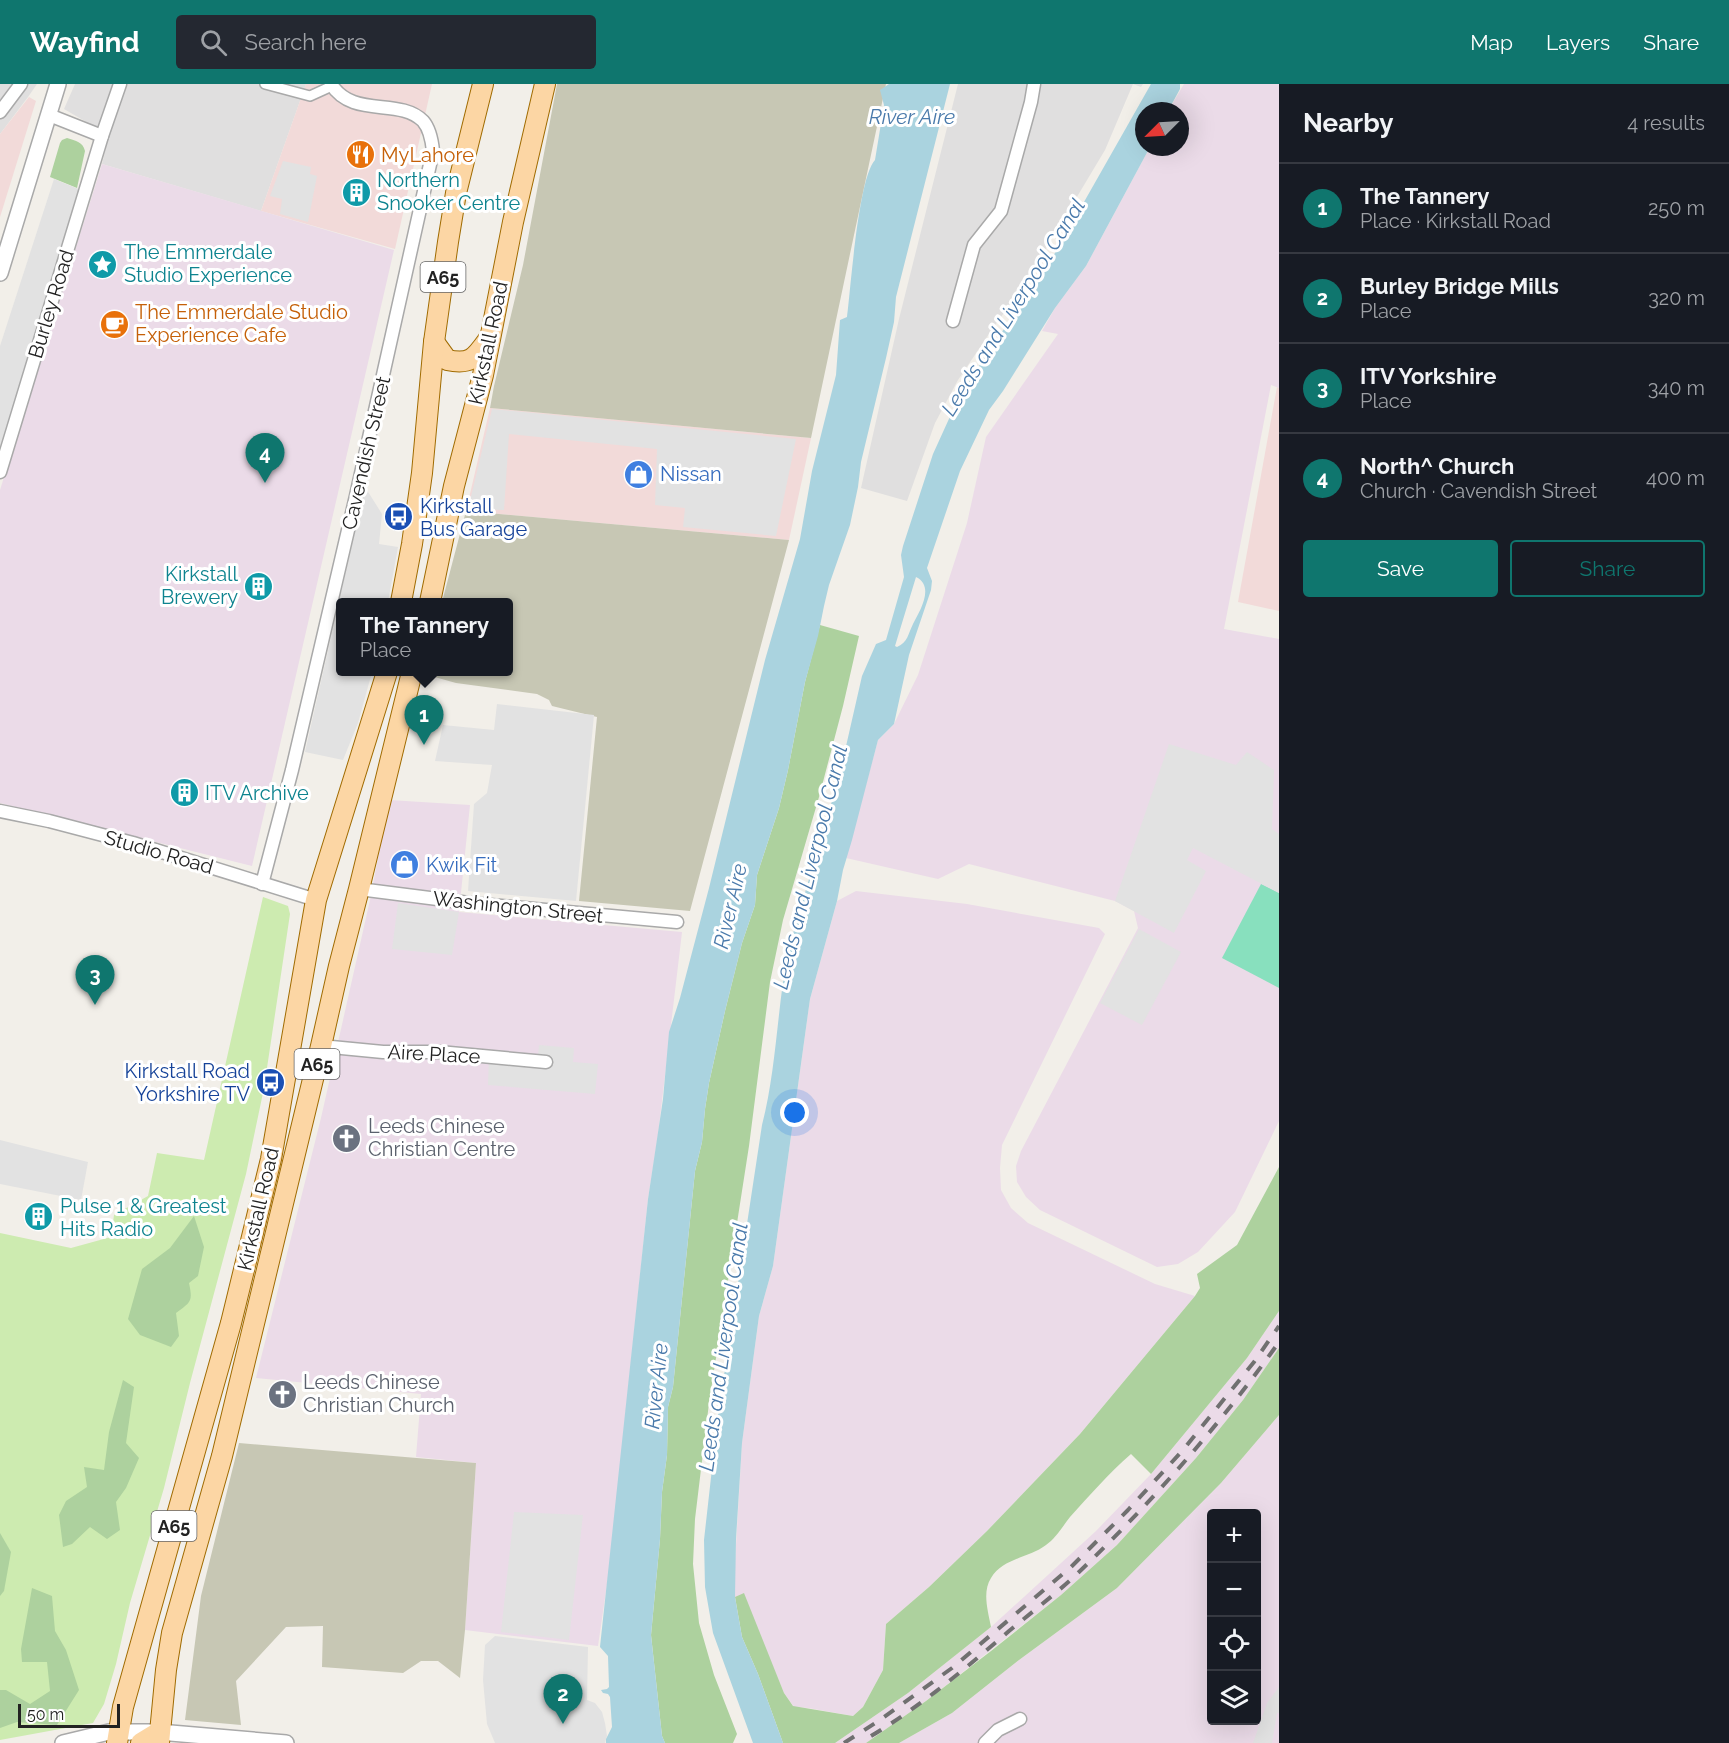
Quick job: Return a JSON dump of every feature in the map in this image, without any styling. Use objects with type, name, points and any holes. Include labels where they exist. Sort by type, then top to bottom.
[{"type":"main road","name":"A65","points":[[402,598],[422,473],[434,342],[456,193],[483,84]]},
{"type":"main road","name":"Kirkstall Road","points":[[431,598],[454,486],[483,375],[513,222],[545,84]]},
{"type":"main road","points":[[434,342],[447,360],[459,363],[474,359],[490,338]]},
{"type":"main road","name":"Kirkstall Road","points":[[117,1738],[123,1707],[231,1323],[271,1159],[316,900],[386,676]]},
{"type":"main road","name":"Kirkstall Road","points":[[159,1737],[172,1633],[222,1456],[411,676]]},
{"type":"main road","points":[[342,820],[353,812],[362,812],[368,817],[374,831]]},
{"type":"main road","points":[[304,969],[314,974],[328,975],[339,966]]},
{"type":"main road","points":[[141,1743],[159,1737]]},
{"type":"street","points":[[0,111],[21,84]]},
{"type":"street","points":[[0,273],[58,84]]},
{"type":"street","name":"Burley Road","points":[[0,472],[102,136],[120,84]]},
{"type":"street","points":[[265,84],[310,96],[331,85]]},
{"type":"street","points":[[953,321],[974,245],[1001,211],[1034,84]]},
{"type":"street","name":"Cavendish Street","points":[[262,884],[292,770],[433,152],[431,137],[423,122],[407,112],[357,104],[342,97],[331,85]]},
{"type":"street","points":[[49,115],[102,136]]},
{"type":"street","name":"Studio Road","points":[[0,811],[133,843],[316,900]]},
{"type":"street","name":"Washington Street","points":[[359,889],[481,904],[677,922]]},
{"type":"street","name":"Aire Place","points":[[321,1046],[546,1062]]},
{"type":"street","points":[[985,1743],[998,1730],[1020,1719]]},
{"type":"street","points":[[63,1743],[109,1732],[117,1738],[159,1737],[286,1743]]},
{"type":"shaded area","points":[[0,84],[37,84],[0,134]]},
{"type":"shaded area","points":[[75,84],[306,84],[261,211],[102,164],[109,135],[64,109]]},
{"type":"shaded area","points":[[306,84],[432,84],[395,249],[261,211]]},
{"type":"shaded area","points":[[557,84],[886,84],[811,438],[490,408],[523,265]]},
{"type":"shaded area","points":[[958,84],[1133,84],[1105,150],[1026,282],[958,380],[935,423],[907,501],[861,488],[899,319]]},
{"type":"shaded area","points":[[1184,84],[1279,84],[1279,388],[1271,385],[1224,629],[1279,639],[1279,1121],[1235,1212],[1198,1252],[1178,1264],[1157,1267],[1040,1210],[1026,1197],[1017,1182],[1016,1166],[1021,1151],[1138,928],[1134,911],[1115,901],[969,864],[938,879],[846,858],[878,740],[894,724],[918,675],[967,523],[986,437],[1058,334],[1042,331],[1055,308],[1086,266],[1145,156],[1189,156],[1189,102],[1173,102]]},
{"type":"shaded area","points":[[29,97],[36,101],[0,217],[0,134]]},
{"type":"shaded area","points":[[283,161],[311,167],[310,174],[317,176],[308,222],[280,214],[282,199],[270,196]]},
{"type":"shaded area","points":[[102,164],[394,250],[252,866],[0,803],[0,490]]},
{"type":"shaded area","points":[[54,179],[81,190],[0,455],[0,346]]},
{"type":"shaded area","points":[[1277,387],[1279,388],[1279,611],[1238,602]]},
{"type":"shaded area","name":"Nissan","points":[[490,408],[811,438],[789,540],[466,511]]},
{"type":"shaded area","points":[[492,409],[796,439],[776,536],[683,527],[685,508],[655,505],[657,449],[509,434],[504,510],[468,509]]},
{"type":"shaded area","points":[[365,487],[382,514],[379,544],[398,547],[389,598],[340,598]]},
{"type":"shaded area","points":[[466,511],[789,540],[690,911],[579,901],[597,717],[552,706],[549,700],[537,694],[456,683],[431,676],[513,676],[513,598],[443,598]]},
{"type":"shaded area","points":[[336,615],[336,676],[371,676],[358,723],[343,760],[305,752]]},
{"type":"shaded area","points":[[497,704],[594,715],[576,901],[468,891],[474,804],[487,793],[492,765],[435,761],[443,725],[494,730]]},
{"type":"shaded area","points":[[1169,744],[1236,765],[1247,752],[1274,770],[1272,829],[1279,834],[1279,893],[1193,848],[1187,860],[1206,871],[1174,933],[1115,901]]},
{"type":"shaded area","points":[[389,800],[470,805],[459,912],[682,932],[658,1135],[648,1199],[610,1564],[598,1646],[465,1630],[476,1463],[416,1457],[421,1394],[256,1378],[321,1118],[370,900]]},
{"type":"shaded area","points":[[856,891],[967,904],[1099,928],[1105,934],[1002,1145],[1001,1190],[1011,1208],[1028,1223],[1155,1284],[1195,1296],[1080,1434],[987,1531],[929,1587],[886,1624],[883,1670],[863,1707],[853,1716],[794,1707],[784,1693],[772,1664],[735,1597],[734,1579],[742,1443],[759,1316],[773,1266],[810,999],[837,901]]},
{"type":"shaded area","points":[[398,903],[459,912],[452,955],[392,949]]},
{"type":"shaded area","points":[[1139,929],[1181,952],[1142,1025],[1100,1003]]},
{"type":"shaded area","points":[[539,1045],[574,1048],[573,1062],[598,1064],[595,1094],[488,1085],[489,1055],[538,1056]]},
{"type":"shaded area","name":"Pulse 1 & Greatest Hits Radio","points":[[0,1140],[88,1162],[81,1200],[0,1184]]},
{"type":"shaded area","points":[[1279,1311],[1279,1348],[1243,1400],[1196,1458],[1117,1545],[1061,1595],[926,1701],[866,1743],[835,1743],[908,1693],[991,1627],[1096,1531],[1151,1474],[1247,1358]]},
{"type":"shaded area","points":[[1279,1415],[1279,1743],[899,1743],[952,1713],[1117,1588],[1221,1483]]},
{"type":"shaded area","points":[[239,1443],[476,1463],[460,1678],[438,1661],[421,1661],[403,1673],[322,1667],[323,1626],[286,1627],[236,1681],[241,1725],[185,1720],[201,1596]]},
{"type":"shaded area","points":[[514,1512],[583,1515],[569,1640],[501,1632]]},
{"type":"shaded area","points":[[495,1636],[588,1647],[587,1700],[595,1703],[602,1712],[607,1736],[605,1743],[495,1743],[487,1724],[483,1680],[485,1645]]},
{"type":"shaded area","points":[[1279,1687],[1279,1713],[1277,1713],[1272,1743],[1253,1743],[1261,1725],[1267,1703]]},
{"type":"green space","points":[[67,138],[81,144],[85,151],[77,188],[50,177],[60,143]]},
{"type":"green space","points":[[820,625],[859,636],[819,797],[783,920],[770,982],[749,1146],[709,1403],[695,1519],[693,1564],[699,1623],[714,1675],[737,1734],[733,1743],[665,1743],[662,1736],[651,1635],[667,1455],[668,1407],[673,1387],[695,1171],[702,1142],[709,1083],[725,1011],[742,943],[755,905],[757,875],[779,808],[805,682]]},
{"type":"green space","points":[[1261,884],[1279,893],[1279,988],[1222,958]]},
{"type":"green space","points":[[263,897],[288,906],[290,914],[264,1088],[246,1174],[164,1488],[130,1603],[104,1704],[93,1723],[0,1740],[0,1233],[71,1248],[111,1237],[114,1215],[148,1196],[157,1153],[204,1160]]},
{"type":"green space","points":[[1279,1167],[1279,1311],[1247,1358],[1151,1474],[1131,1454],[1092,1492],[1056,1536],[1039,1549],[1009,1562],[996,1571],[987,1589],[986,1602],[991,1627],[908,1693],[835,1743],[783,1743],[742,1637],[735,1597],[744,1593],[784,1693],[793,1706],[853,1716],[863,1707],[883,1670],[886,1624],[929,1587],[987,1531],[1080,1434],[1195,1296],[1200,1288],[1197,1274],[1237,1245]]},
{"type":"green space","points":[[194,1216],[204,1247],[198,1276],[189,1283],[190,1301],[176,1313],[179,1336],[171,1347],[140,1335],[128,1319],[142,1269],[170,1248]]},
{"type":"green space","points":[[1279,1348],[1279,1415],[1221,1483],[1117,1588],[952,1713],[899,1743],[866,1743],[991,1651],[1061,1595],[1117,1545],[1196,1458],[1243,1400]]},
{"type":"green space","points":[[123,1380],[134,1387],[126,1443],[139,1458],[126,1488],[116,1502],[120,1530],[107,1539],[90,1527],[72,1544],[63,1547],[59,1515],[66,1501],[87,1487],[84,1467],[104,1470],[109,1432]]},
{"type":"green space","points":[[0,1533],[11,1552],[4,1591],[0,1596]]},
{"type":"green space","points":[[32,1588],[52,1596],[55,1631],[66,1650],[79,1690],[57,1725],[17,1722],[0,1728],[0,1690],[6,1690],[30,1704],[50,1691],[47,1662],[22,1662],[21,1649]]},
{"type":"water","name":"River Aire","points":[[889,84],[950,84],[896,297],[894,322],[861,462],[850,525],[829,585],[805,682],[779,808],[757,875],[755,905],[742,943],[709,1083],[702,1142],[695,1171],[673,1387],[668,1407],[667,1455],[651,1635],[662,1736],[665,1743],[606,1743],[612,1727],[610,1697],[601,1690],[609,1687],[608,1656],[600,1647],[648,1199],[663,1099],[669,1032],[709,888],[765,660],[800,539],[812,471],[836,375],[840,320],[847,317],[856,234],[864,188],[875,160],[884,105],[880,90]]},
{"type":"water","points":[[1151,84],[1180,84],[1180,89],[1173,102],[1141,102]]},
{"type":"water","points":[[1135,112],[1135,156],[1145,156],[1086,266],[1055,308],[989,410],[960,471],[927,568],[932,581],[931,590],[909,655],[894,724],[878,740],[810,999],[773,1266],[759,1316],[742,1443],[735,1597],[742,1637],[783,1743],[753,1743],[713,1633],[705,1587],[704,1540],[718,1415],[762,1125],[771,1081],[789,947],[839,777],[862,676],[876,644],[886,640],[904,577],[901,555],[903,546],[933,454],[971,378],[1055,253]],"holes":[[[916,577],[925,586],[922,606],[906,640],[897,647],[895,646]]]},
{"type":"railway","points":[[844,1743],[952,1668],[1071,1567],[1183,1450],[1254,1362],[1279,1326]]},
{"type":"railway","points":[[871,1736],[942,1686],[1079,1572],[1184,1462],[1279,1342]]},
{"type":"place","name":"MyLahore","points":[[360,155]]},
{"type":"place","name":"Northern Snooker Centre","points":[[356,192]]},
{"type":"place","name":"The Emmerdale Studio Experience","points":[[103,264]]},
{"type":"place","name":"The Emmerdale Studio Experience Cafe","points":[[114,324]]},
{"type":"place","name":"Nissan","points":[[639,474]]},
{"type":"place","name":"North^ Church","points":[[265,483]]},
{"type":"place","name":"Kirkstall Bus Garage","points":[[399,517]]},
{"type":"place","name":"Kirkstall Brewery","points":[[259,586]]},
{"type":"place","name":"The Tannery","points":[[424,745]]},
{"type":"place","name":"ITV Archive","points":[[184,793]]},
{"type":"place","name":"Kwik Fit","points":[[405,865]]},
{"type":"place","name":"ITV Yorkshire","points":[[95,1005]]},
{"type":"place","name":"Kirkstall Road Yorkshire TV","points":[[271,1082]]},
{"type":"place","name":"Leeds Chinese Christian Centre","points":[[347,1138]]},
{"type":"place","name":"Pulse 1 & Greatest Hits Radio","points":[[39,1217]]},
{"type":"place","name":"Leeds Chinese Christian Church","points":[[282,1394]]},
{"type":"place","name":"Burley Bridge Mills","points":[[563,1724]]},
{"type":"water label","name":"Leeds and Liverpool Canal","points":[[1013,307]]},
{"type":"water label","name":"Leeds and Liverpool Canal","points":[[810,867]]},
{"type":"water label","name":"Leeds and Liverpool Canal","points":[[723,1347]]}]
